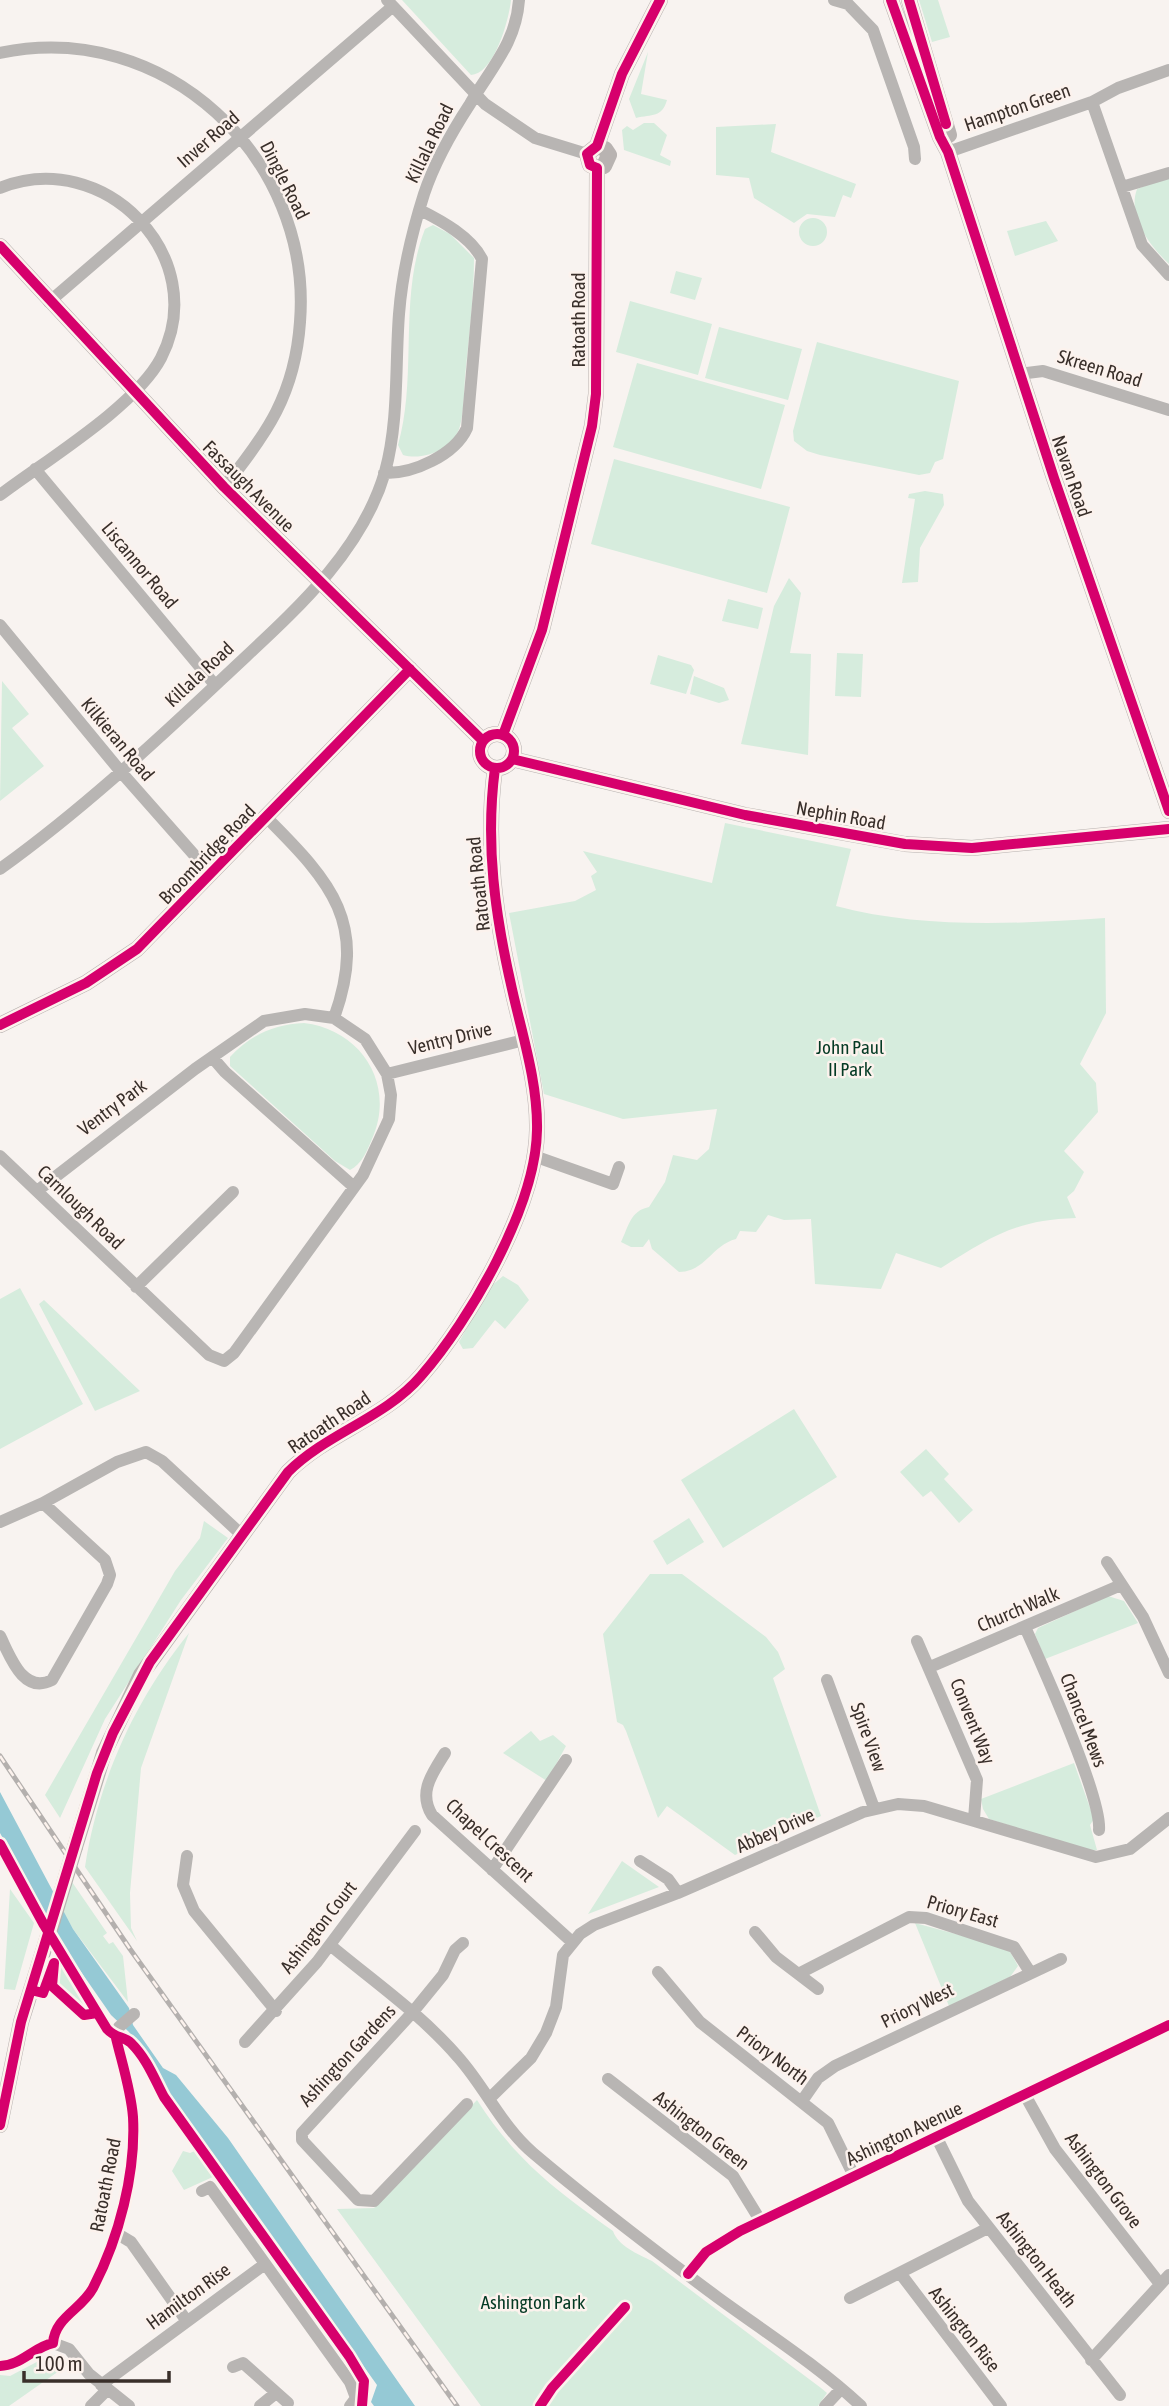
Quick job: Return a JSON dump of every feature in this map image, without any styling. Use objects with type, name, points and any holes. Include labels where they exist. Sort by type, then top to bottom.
[{"type":"main road","name":"Ratoath Road","points":[[503,735],[542,630],[592,426],[596,394],[597,168],[604,166],[609,155],[606,149],[592,150],[622,74],[660,0]]},
{"type":"main road","name":"Navan Road","points":[[891,0],[940,137],[948,152],[1019,374],[1169,811]]},
{"type":"main road","name":"Navan Road","points":[[908,0],[950,137],[948,152]]},
{"type":"main road","name":"Fassaugh Avenue","points":[[0,246],[49,302],[224,487],[483,741]]},
{"type":"main road","name":"Broombridge Road","points":[[0,1025],[86,983],[137,949],[410,669]]},
{"type":"main road","points":[[492,734],[503,735],[512,743],[512,759],[504,767],[495,768],[481,758],[483,741],[492,734]]},
{"type":"main road","name":"Nephin Road","points":[[512,759],[757,817],[905,844],[972,848],[1169,829]]},
{"type":"main road","name":"Ratoath Road","points":[[0,2125],[20,2022],[104,1753],[141,1675],[270,1494],[301,1459],[410,1388],[440,1352],[475,1301],[499,1257],[534,1156],[537,1130],[535,1099],[492,880],[489,823],[495,768]]},
{"type":"street","name":"Killala Road","points":[[0,869],[121,772],[215,685],[320,581],[354,538],[384,473],[394,420],[403,284],[420,210],[435,172],[477,94],[509,45],[519,0]]},
{"type":"street","points":[[834,0],[849,2],[873,30],[914,148],[915,159]]},
{"type":"street","points":[[390,4],[485,104],[535,138],[554,146],[592,150]]},
{"type":"street","name":"Inver Road","points":[[49,302],[390,4]]},
{"type":"street","name":"Dingle Road","points":[[0,53],[48,48],[85,50],[140,65],[201,98],[240,137],[261,168],[289,226],[299,261],[300,323],[292,366],[278,412],[265,435],[224,487]]},
{"type":"street","points":[[1092,102],[1118,88],[1169,70]]},
{"type":"street","name":"Hampton Green","points":[[948,152],[1092,102],[1142,245],[1169,275]]},
{"type":"street","points":[[1122,187],[1169,173]]},
{"type":"street","points":[[0,188],[33,178],[68,179],[119,201],[141,222],[165,262],[175,309],[171,334],[150,375],[134,391],[0,495]]},
{"type":"street","name":"Killala Road","points":[[384,473],[400,473],[418,467],[456,445],[467,428],[482,259],[477,250],[456,232],[420,210]]},
{"type":"street","name":"Skreen Road","points":[[1019,374],[1043,370],[1169,410]]},
{"type":"street","name":"Liscannor Road","points":[[35,469],[215,685]]},
{"type":"street","name":"Kilkieran Road","points":[[0,625],[121,772],[211,874]]},
{"type":"street","points":[[267,818],[325,882],[344,922],[349,940],[347,960],[334,1018]]},
{"type":"street","name":"Ventry Park","points":[[37,1191],[212,1057],[264,1021],[305,1014],[334,1018],[365,1039],[387,1074],[391,1095],[389,1119],[373,1157],[234,1353],[224,1361]]},
{"type":"street","name":"Ventry Drive","points":[[387,1074],[524,1040]]},
{"type":"street","points":[[212,1057],[225,1072],[354,1187]]},
{"type":"street","name":"Carnlough Road","points":[[0,1156],[209,1355],[224,1361]]},
{"type":"street","points":[[534,1156],[612,1184],[619,1167]]},
{"type":"street","points":[[136,1287],[233,1192]]},
{"type":"street","points":[[0,1522],[43,1503],[117,1462],[146,1452],[162,1461],[242,1535]]},
{"type":"street","points":[[0,1636],[24,1678],[37,1685],[45,1684],[52,1680],[107,1584],[109,1567],[105,1560],[43,1503]]},
{"type":"street","points":[[1107,1562],[1158,1643],[1169,1673]]},
{"type":"street","name":"Church Walk","points":[[930,1667],[1121,1585]]},
{"type":"street","name":"Chancel Mews","points":[[1025,1627],[1084,1774],[1099,1817],[1099,1830]]},
{"type":"street","name":"Convent Way","points":[[917,1641],[977,1780],[974,1819]]},
{"type":"street","name":"Spire View","points":[[827,1680],[874,1808]]},
{"type":"street","name":"Chapel Crescent","points":[[444,1753],[424,1791],[425,1804],[432,1815],[571,1941]]},
{"type":"street","points":[[492,1870],[566,1760]]},
{"type":"street","name":"Abbey Drive","points":[[571,1941],[594,1925],[678,1893],[874,1808],[912,1804],[974,1819],[1056,1847],[1096,1857],[1130,1849],[1169,1818]]},
{"type":"street","name":"Ashington Court","points":[[245,2042],[276,2011],[330,1945],[415,1831]]},
{"type":"street","points":[[187,1856],[183,1885],[194,1912],[276,2011]]},
{"type":"street","points":[[640,1861],[668,1879],[678,1893]]},
{"type":"street","name":"Priory East","points":[[800,1973],[896,1922],[914,1917],[1014,1947],[1030,1972]]},
{"type":"street","points":[[755,1932],[776,1957],[818,1989]]},
{"type":"street","points":[[490,2098],[531,2058],[546,2033],[556,2007],[563,1955],[571,1941]]},
{"type":"street","points":[[412,2012],[443,1975],[455,1950],[463,1943]]},
{"type":"street","points":[[330,1945],[412,2012],[455,2053],[510,2129],[530,2151],[592,2203],[861,2406]]},
{"type":"street","name":"Priory West","points":[[802,2101],[818,2078],[835,2066],[1061,1959]]},
{"type":"street","name":"Priory North","points":[[657,1972],[700,2022],[828,2123],[854,2176]]},
{"type":"street","name":"Ashington Gardens","points":[[412,2012],[302,2133],[305,2148],[358,2200],[374,2201],[467,2104]]},
{"type":"street","name":"Ratoath Road","points":[[54,2343],[59,2323],[81,2304],[92,2288],[116,2233],[133,2137],[133,2114],[116,2038],[119,2027],[134,2014]]},
{"type":"street","name":"Ashington Avenue","points":[[688,2274],[715,2245],[760,2220],[937,2138],[1169,2025]]},
{"type":"street","name":"Ashington Green","points":[[608,2080],[733,2176],[760,2220]]},
{"type":"street","name":"Ashington Grove","points":[[1025,2095],[1055,2149],[1164,2280]]},
{"type":"street","name":"Ashington Heath","points":[[937,2138],[959,2187],[988,2228],[1120,2395]]},
{"type":"street","points":[[202,2191],[210,2187],[350,2382],[356,2398],[350,2406]]},
{"type":"street","name":"Ashington Rise","points":[[850,2298],[988,2228]]},
{"type":"street","points":[[116,2233],[131,2242],[186,2320]]},
{"type":"street","name":"Hamilton Rise","points":[[100,2395],[186,2320],[265,2264]]},
{"type":"street","name":"Ashington Rise","points":[[900,2273],[1002,2406]]},
{"type":"street","points":[[1091,2360],[1164,2280]]},
{"type":"street","points":[[0,2366],[14,2364],[40,2346],[54,2343],[69,2349],[100,2395],[129,2406]]},
{"type":"street","points":[[0,2356],[11,2359],[26,2356]]},
{"type":"street","points":[[233,2367],[243,2363],[288,2403]]},
{"type":"street","points":[[825,2406],[841,2389]]},
{"type":"street","points":[[260,2406],[276,2393]]},
{"type":"green space","points":[[402,0],[511,0],[499,45],[487,66],[471,75]]},
{"type":"green space","points":[[919,0],[938,0],[950,37],[932,42]]},
{"type":"green space","points":[[648,52],[641,94],[667,100],[659,113],[636,118],[629,99]]},
{"type":"green space","points":[[644,123],[654,123],[667,135],[660,155],[671,161],[670,166],[624,150],[622,130],[627,126],[633,130]]},
{"type":"green space","points":[[776,124],[771,152],[856,184],[851,198],[843,195],[835,217],[807,214],[794,223],[754,198],[749,178],[716,175],[716,127]]},
{"type":"green space","points":[[1169,177],[1169,264],[1142,230],[1135,210],[1135,199],[1137,189]]},
{"type":"green space","points":[[813,218],[823,222],[827,232],[823,242],[813,246],[803,242],[799,232],[803,222]]},
{"type":"green space","points":[[1046,221],[1058,241],[1015,256],[1007,231]]},
{"type":"green space","points":[[433,225],[450,234],[474,258],[463,408],[460,426],[452,441],[429,455],[411,456],[403,455],[398,445],[407,391],[412,282],[425,229]]},
{"type":"green space","points":[[676,271],[702,278],[695,300],[670,293]]},
{"type":"green space","points":[[630,301],[712,324],[698,375],[616,352]]},
{"type":"green space","points":[[719,327],[802,349],[788,400],[705,378]]},
{"type":"green space","points":[[817,342],[959,381],[943,459],[935,462],[930,473],[919,475],[820,455],[807,451],[794,441],[793,431]]},
{"type":"green space","points":[[637,363],[785,405],[761,489],[613,447]]},
{"type":"green space","points":[[614,459],[790,507],[767,593],[591,544]]},
{"type":"green space","points":[[925,491],[943,494],[944,505],[920,548],[918,582],[902,583],[915,499],[908,498],[909,494]]},
{"type":"green space","points":[[789,578],[801,593],[790,653],[811,654],[808,755],[741,744],[774,606]]},
{"type":"green space","points":[[728,599],[763,608],[758,629],[722,621]]},
{"type":"green space","points":[[837,653],[863,654],[861,697],[835,696]]},
{"type":"green space","points":[[658,655],[691,665],[694,670],[686,694],[650,684]]},
{"type":"green space","points":[[694,676],[724,688],[729,700],[719,703],[690,694]]},
{"type":"green space","points":[[2,681],[29,714],[12,728],[44,766],[0,801]]},
{"type":"green space","name":"John Paul II Park","points":[[725,823],[851,849],[836,906],[902,918],[970,923],[1105,918],[1106,1013],[1080,1064],[1096,1083],[1098,1112],[1064,1151],[1084,1172],[1074,1191],[1067,1197],[1076,1218],[1036,1222],[1004,1232],[941,1268],[896,1253],[881,1289],[815,1284],[811,1219],[784,1220],[768,1215],[756,1232],[740,1231],[736,1239],[688,1271],[679,1272],[652,1249],[649,1239],[643,1247],[631,1247],[621,1242],[634,1216],[649,1207],[665,1182],[673,1155],[697,1160],[709,1149],[717,1109],[623,1119],[544,1094],[509,913],[575,901],[596,890],[591,876],[597,872],[583,851],[712,883]]},
{"type":"green space","points":[[304,1023],[342,1036],[369,1063],[376,1080],[380,1099],[378,1119],[366,1152],[350,1170],[335,1161],[230,1066],[230,1057],[255,1037],[273,1028]]},
{"type":"green space","points":[[503,1276],[518,1285],[529,1300],[505,1329],[495,1320],[473,1348],[463,1349],[459,1342],[489,1288]]},
{"type":"green space","points":[[20,1288],[83,1404],[0,1449],[0,1299]]},
{"type":"green space","points":[[44,1300],[140,1391],[95,1411],[39,1304]]},
{"type":"green space","points":[[794,1409],[837,1477],[723,1548],[681,1480]]},
{"type":"green space","points":[[926,1449],[949,1474],[944,1479],[973,1510],[959,1523],[931,1491],[923,1497],[900,1472]]},
{"type":"green space","points":[[689,1518],[704,1542],[667,1565],[653,1541]]},
{"type":"green space","points":[[204,1521],[228,1538],[181,1600],[105,1719],[60,1818],[45,1795],[175,1571],[200,1538]]},
{"type":"green space","points":[[650,1574],[682,1574],[766,1637],[778,1652],[785,1669],[773,1678],[821,1816],[735,1855],[667,1806],[658,1818],[626,1731],[623,1725],[617,1722],[603,1634]]},
{"type":"green space","points":[[1108,1596],[1124,1601],[1138,1623],[1045,1659],[1035,1634],[1038,1628]]},
{"type":"green space","points":[[189,1633],[141,1768],[130,1893],[131,1928],[137,1941],[85,1867],[99,1804],[122,1743],[152,1686]]},
{"type":"green space","points":[[531,1731],[540,1741],[553,1735],[566,1746],[547,1781],[503,1753]]},
{"type":"green space","points":[[1074,1763],[1094,1819],[1090,1825],[1097,1850],[1088,1851],[989,1819],[983,1809],[981,1799]]},
{"type":"green space","points":[[622,1861],[659,1887],[588,1914]]},
{"type":"green space","points":[[72,1882],[107,1933],[103,1936],[109,1944],[113,1942],[123,1956],[128,2002],[73,1929],[63,1911]]},
{"type":"green space","points":[[10,1889],[34,1923],[15,1990],[4,1989]]},
{"type":"green space","points":[[915,1923],[1008,1948],[1018,1966],[1010,1977],[949,2006]]},
{"type":"green space","points":[[56,1954],[78,1985],[83,2001],[93,2010],[89,2013],[82,2011],[53,1983],[58,1966],[53,1958]]},
{"type":"green space","name":"Ashington Park","points":[[477,2100],[522,2157],[555,2188],[613,2231],[624,2245],[652,2261],[827,2393],[818,2406],[481,2406],[337,2209],[374,2208]]},
{"type":"green space","points":[[197,2150],[215,2176],[184,2190],[172,2171],[183,2151],[190,2153]]},
{"type":"green space","points":[[52,2354],[69,2364],[9,2406],[0,2406],[0,2375],[10,2376]]},
{"type":"water","points":[[0,1792],[73,1929],[129,2008],[133,2025],[163,2068],[176,2075],[228,2138],[415,2406],[374,2406],[371,2402],[377,2385],[185,2116],[129,2032],[111,2015],[61,1943],[0,1833]]},
{"type":"railway","points":[[0,1756],[130,1949],[457,2406]]},
{"type":"cycle path","points":[[597,168],[590,165],[587,154],[597,146],[622,74],[660,0]]},
{"type":"cycle path","points":[[891,0],[940,137],[948,152],[1054,478],[1169,811]]},
{"type":"cycle path","points":[[909,0],[946,124]]},
{"type":"cycle path","points":[[503,735],[542,630],[592,426],[596,394],[597,168]]},
{"type":"cycle path","points":[[0,246],[224,487],[483,741]]},
{"type":"cycle path","points":[[0,1025],[86,983],[137,949],[410,669]]},
{"type":"cycle path","points":[[497,734],[509,739],[514,751],[509,763],[497,768],[485,763],[480,751],[485,739],[497,734]]},
{"type":"cycle path","points":[[512,759],[745,815],[905,844],[972,848],[1169,829]]},
{"type":"cycle path","points":[[0,2125],[21,2022],[97,1773],[113,1733],[150,1662],[288,1472],[320,1446],[391,1403],[421,1376],[460,1325],[479,1294],[513,1226],[534,1160],[537,1112],[532,1077],[506,961],[493,879],[491,824],[495,768]]},
{"type":"cycle path","points":[[0,1844],[44,1925],[107,2029],[137,2049],[164,2097],[349,2356],[364,2381],[362,2406]]},
{"type":"cycle path","points":[[31,1990],[43,1993],[54,1963],[52,1986],[84,2015],[97,2013]]},
{"type":"cycle path","points":[[688,2274],[706,2252],[740,2231],[1169,2025]]},
{"type":"cycle path","points":[[0,2366],[14,2363],[53,2343],[63,2320],[93,2288],[111,2248],[129,2183],[133,2138],[130,2097],[116,2038]]},
{"type":"cycle path","points":[[540,2406],[552,2388],[625,2307]]}]
